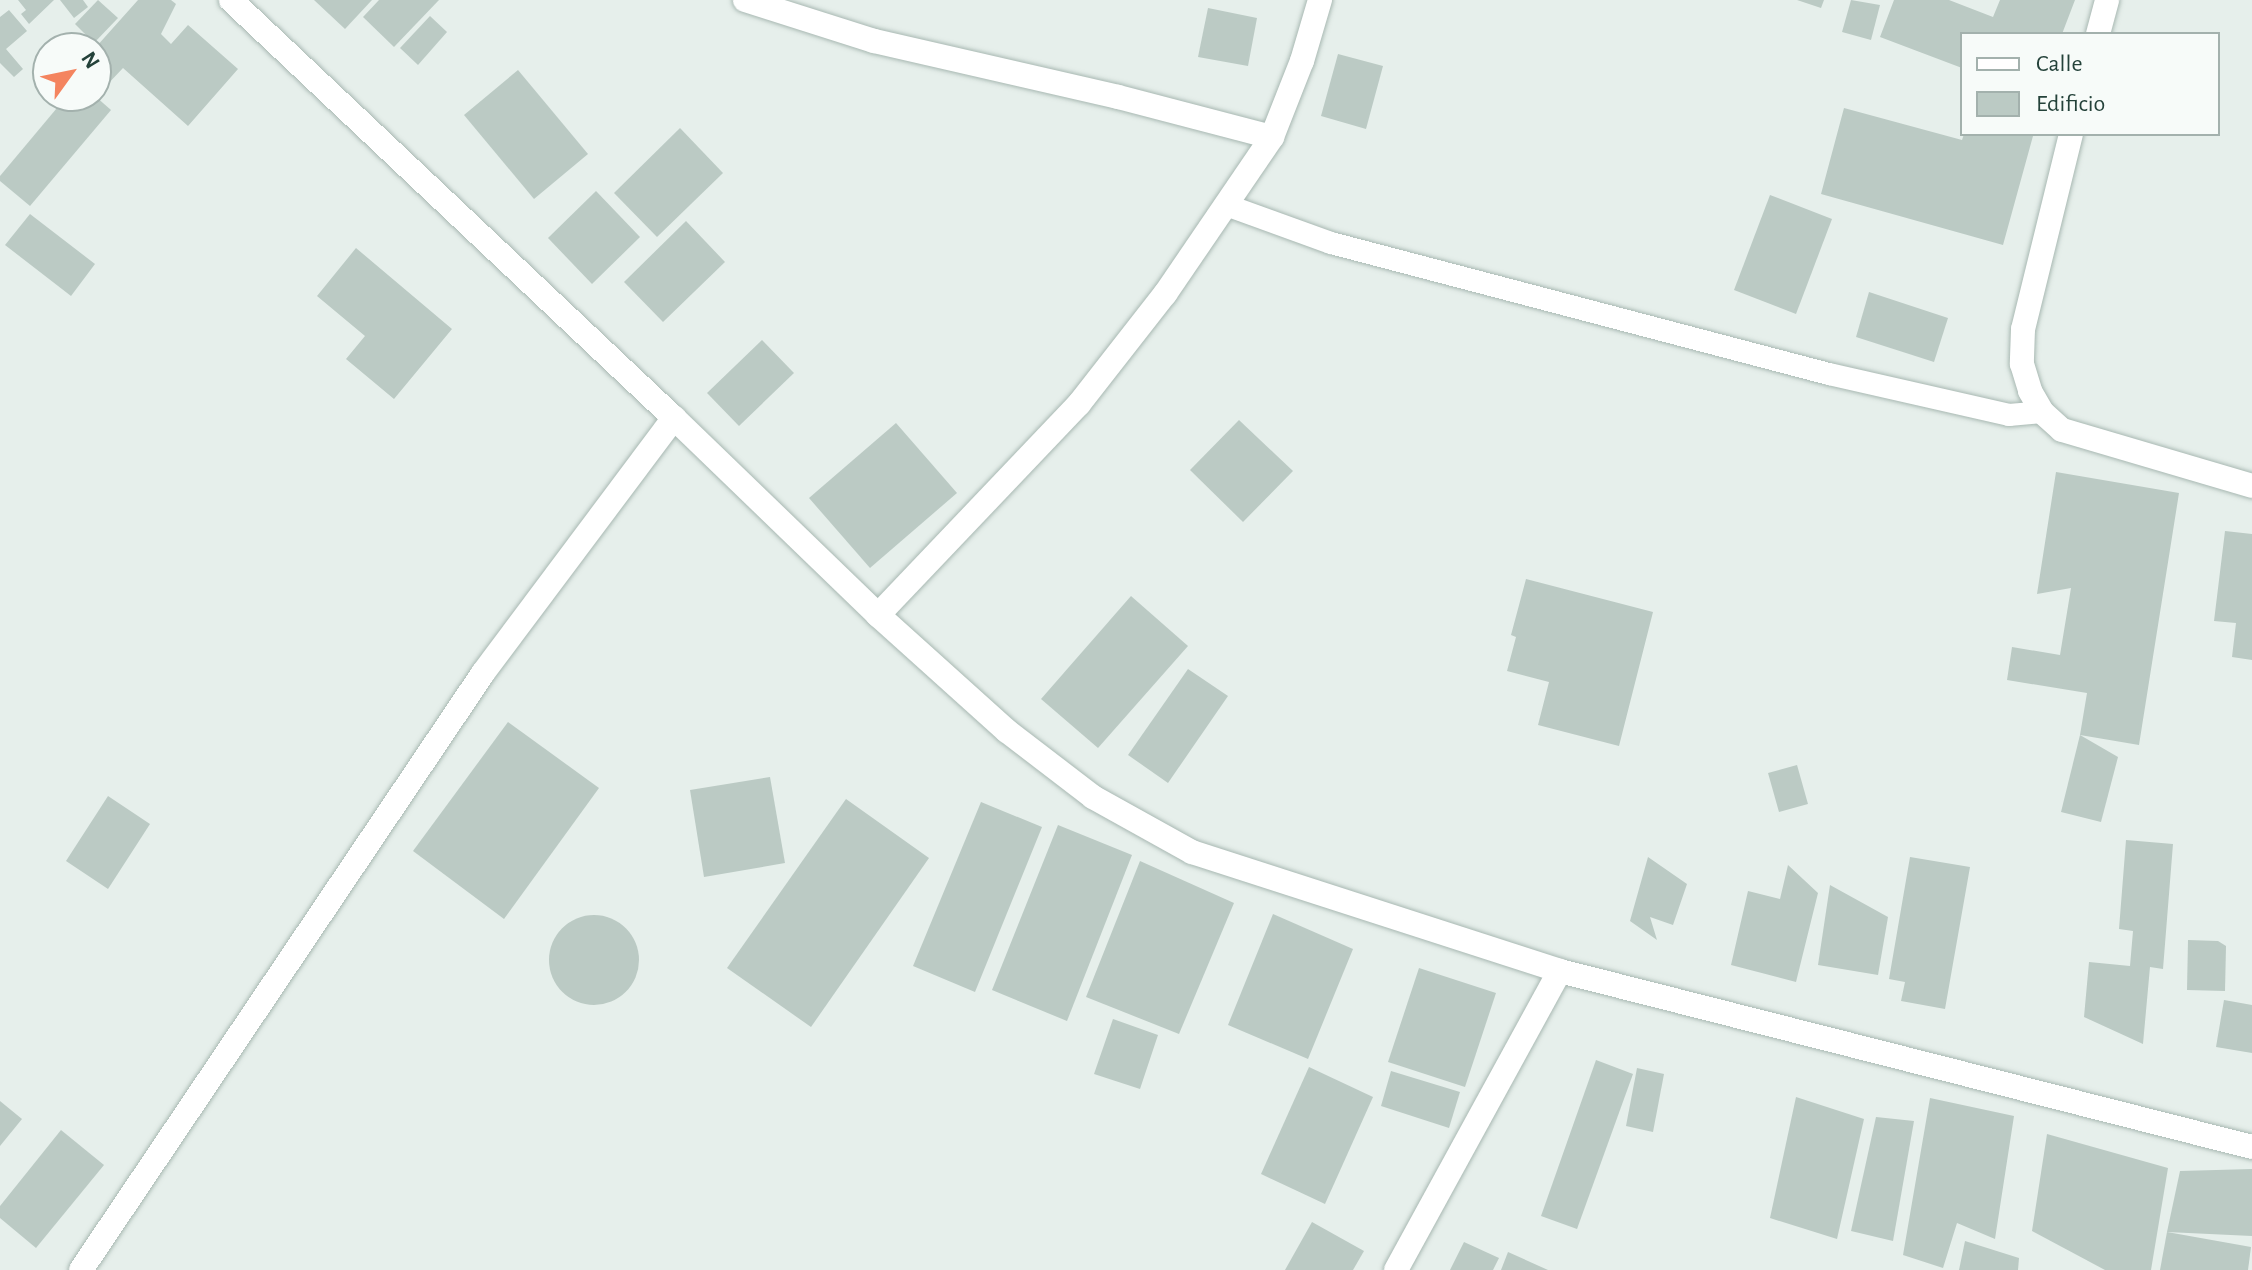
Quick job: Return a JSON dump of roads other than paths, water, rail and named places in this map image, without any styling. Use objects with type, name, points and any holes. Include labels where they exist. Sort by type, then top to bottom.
[{"type":"street","points":[[231,0],[878,615],[1007,731],[1093,797],[1192,852],[1560,971],[2252,1147]]},
{"type":"street","points":[[745,0],[874,41],[1118,97],[1272,137]]},
{"type":"street","points":[[878,615],[1079,404],[1165,294],[1272,137],[1302,61],[1320,0]]},
{"type":"street","points":[[2099,32],[2107,0]]},
{"type":"street","points":[[2071,136],[2023,329],[2022,364],[2030,391],[2042,412],[2062,430],[2252,486]]},
{"type":"street","points":[[81,1270],[483,673],[674,418]]},
{"type":"street","points":[[1396,1270],[1560,971]]},
{"type":"lane","points":[[1226,205],[1331,243],[1829,374],[2009,415],[2042,412]]}]
